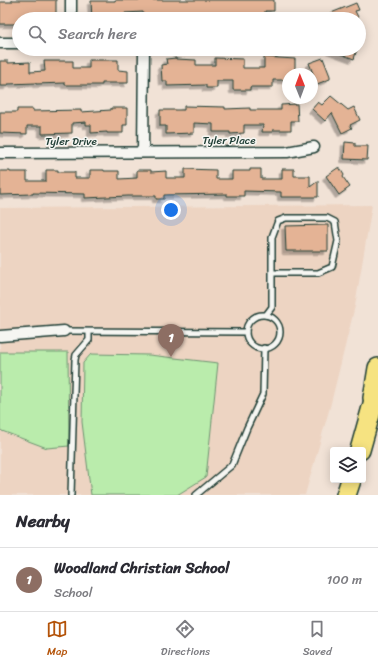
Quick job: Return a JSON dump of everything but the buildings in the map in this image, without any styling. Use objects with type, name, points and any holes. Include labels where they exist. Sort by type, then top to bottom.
[{"type":"highway","points":[[369,418],[378,368]]},
{"type":"highway","points":[[361,447],[378,386]]},
{"type":"highway","points":[[346,495],[350,483]]},
{"type":"street","points":[[71,0],[71,12]]},
{"type":"street","points":[[0,43],[12,43]]},
{"type":"street","points":[[143,152],[144,56]]},
{"type":"street","name":"Tyler Place","points":[[143,152],[287,152],[314,147]]},
{"type":"street","name":"Tyler Drive","points":[[0,153],[143,152]]},
{"type":"street","points":[[0,336],[64,331]]},
{"type":"lane","points":[[266,315],[272,307],[272,273],[272,237],[278,221],[286,218],[326,218],[335,222],[338,241],[332,267],[318,274],[272,273]]},
{"type":"lane","points":[[266,315],[272,317],[279,326],[279,338],[272,346],[264,348],[255,347],[247,338],[246,327],[248,323],[256,316],[266,315]]},
{"type":"lane","points":[[64,331],[246,332]]},
{"type":"lane","points":[[71,495],[75,360],[76,355],[89,340],[89,332]]},
{"type":"lane","points":[[196,495],[232,465],[263,394],[264,348]]},
{"type":"shaded area","points":[[372,205],[355,306],[330,407],[305,495],[0,495],[0,208]]},
{"type":"green space","points":[[0,352],[68,352],[69,446],[47,448],[0,429]]},
{"type":"green space","points":[[91,354],[149,355],[218,363],[206,477],[177,495],[91,495],[82,422],[83,363]]},
{"type":"place","name":"Woodland Christian School","points":[[171,357]]}]
